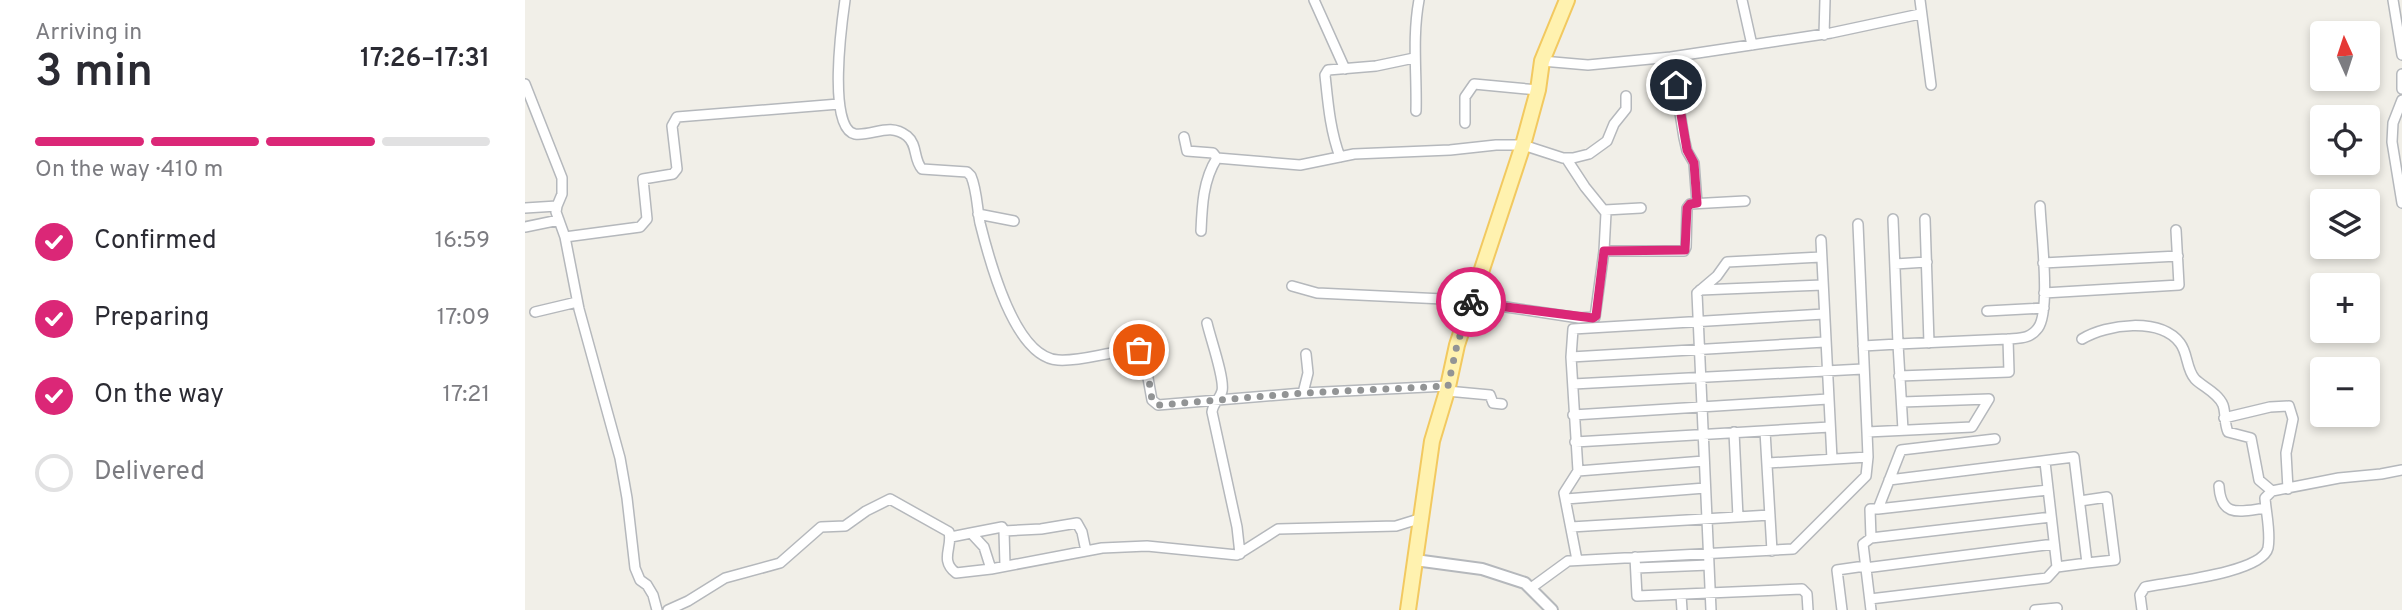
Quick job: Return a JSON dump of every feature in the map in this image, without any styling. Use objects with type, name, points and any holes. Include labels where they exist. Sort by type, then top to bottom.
[{"type":"main road","points":[[1408,610],[1432,441],[1448,389],[1457,345],[1523,145],[1538,90],[1542,61],[1567,0]]},
{"type":"street","points":[[845,0],[838,69],[839,104],[847,129],[851,133],[860,134],[893,128],[914,144],[918,166],[922,169],[967,172],[974,182],[978,214],[1001,297],[1031,347],[1039,354],[1058,360],[1141,350],[1145,354],[1152,400],[1155,404],[1303,393],[1448,389],[1490,395],[1493,403],[1502,404]]},
{"type":"street","points":[[1314,0],[1345,69]]},
{"type":"street","points":[[1416,111],[1417,69],[1414,58],[1419,0]]},
{"type":"street","points":[[1742,0],[1752,45]]},
{"type":"street","points":[[1824,35],[1825,0]]},
{"type":"street","points":[[1920,0],[1931,85]]},
{"type":"street","points":[[2393,0],[2402,55]]},
{"type":"street","points":[[1542,61],[1588,65],[1671,57],[1824,35],[1920,15]]},
{"type":"street","points":[[1671,57],[1687,150],[1694,163],[1697,203]]},
{"type":"street","points":[[1341,158],[1333,139],[1325,75],[1328,70],[1376,66],[1414,58]]},
{"type":"street","points":[[2402,74],[2402,89]]},
{"type":"street","points":[[525,84],[562,178],[562,194],[557,206],[559,220],[565,237],[577,302],[619,458],[627,498],[635,568],[640,580],[653,595],[657,610]]},
{"type":"street","points":[[1465,123],[1465,97],[1474,84],[1538,90]]},
{"type":"street","points":[[1184,137],[1187,150],[1213,153],[1217,158],[1300,165],[1406,151],[1523,145],[1566,158],[1589,154],[1607,141],[1614,124],[1626,109],[1626,96]]},
{"type":"street","points":[[2402,100],[2393,122],[2392,142],[2402,203]]},
{"type":"street","points":[[565,237],[640,227],[645,223],[646,206],[642,181],[648,177],[673,174],[677,169],[671,126],[677,117],[839,104]]},
{"type":"street","points":[[1201,231],[1201,204],[1217,158]]},
{"type":"street","points":[[1292,286],[1317,293],[1473,298],[1506,307],[1579,318],[1595,317],[1604,251],[1605,210],[1585,187],[1566,158]]},
{"type":"street","points":[[1604,251],[1684,251],[1687,208],[1690,204],[1745,201]]},
{"type":"street","points":[[525,208],[557,206]]},
{"type":"street","points":[[1863,346],[2028,337],[2043,319],[2045,308],[2040,206]]},
{"type":"street","points":[[1605,210],[1641,208]]},
{"type":"street","points":[[978,214],[1014,221]]},
{"type":"street","points":[[1893,219],[1903,430]]},
{"type":"street","points":[[1925,219],[1929,343]]},
{"type":"street","points":[[525,227],[559,220]]},
{"type":"street","points":[[1531,588],[1568,561],[1793,549],[1866,477],[1868,457],[1858,224]]},
{"type":"street","points":[[2044,293],[2179,285],[2176,230]]},
{"type":"street","points":[[1821,240],[1832,459]]},
{"type":"street","points":[[2043,263],[2178,256]]},
{"type":"street","points":[[1711,610],[1696,301],[1700,290],[1727,262],[1821,257]]},
{"type":"street","points":[[1895,264],[1927,262]]},
{"type":"street","points":[[1700,290],[1823,285]]},
{"type":"street","points":[[535,312],[577,302]]},
{"type":"street","points":[[1987,311],[2045,308]]},
{"type":"street","points":[[1577,560],[1564,493],[1577,471],[1571,357],[1573,329],[1824,314]]},
{"type":"street","points":[[1207,323],[1223,384],[1212,412],[1237,527],[1240,554]]},
{"type":"street","points":[[2082,339],[2113,328],[2142,327],[2163,331],[2181,344],[2194,378],[2223,405],[2228,432],[2251,438],[2259,480],[2272,491]]},
{"type":"street","points":[[1899,376],[2009,372],[2008,338]]},
{"type":"street","points":[[1571,357],[1825,342]]},
{"type":"street","points":[[1303,393],[1308,373],[1306,355]]},
{"type":"street","points":[[1573,384],[1863,369]]},
{"type":"street","points":[[1573,415],[1828,398]]},
{"type":"street","points":[[1867,432],[1972,427],[1989,399],[1902,402]]},
{"type":"street","points":[[2224,418],[2270,407],[2290,406],[2293,419],[2286,453],[2288,489]]},
{"type":"street","points":[[1575,442],[1830,427]]},
{"type":"street","points":[[1765,431],[1772,551]]},
{"type":"street","points":[[1734,432],[1738,517]]},
{"type":"street","points":[[1878,509],[1901,450],[1995,439]]},
{"type":"street","points":[[1768,463],[1868,457]]},
{"type":"street","points":[[1889,480],[2074,457],[2087,564]]},
{"type":"street","points":[[1577,471],[1704,461]]},
{"type":"street","points":[[2045,462],[2057,567]]},
{"type":"street","points":[[2142,610],[2140,595],[2145,587],[2232,570],[2251,565],[2260,559],[2269,547],[2265,498],[2272,491],[2339,478],[2402,470]]},
{"type":"street","points":[[2219,486],[2223,503],[2229,510],[2237,512],[2266,508]]},
{"type":"street","points":[[1566,499],[1705,488]]},
{"type":"street","points":[[1871,538],[1870,509],[2048,490]]},
{"type":"street","points":[[1870,599],[2047,578],[2057,567],[2115,560],[2108,497],[2080,501]]},
{"type":"street","points":[[668,610],[725,578],[780,563],[821,527],[845,526],[888,499],[949,532],[951,537],[947,550],[951,570],[956,573],[1086,551],[1147,546],[1240,554],[1278,529],[1396,526],[1422,518]]},
{"type":"street","points":[[1571,527],[1770,514]]},
{"type":"street","points":[[1871,610],[1863,544],[1871,538],[2051,517]]},
{"type":"street","points":[[951,537],[999,527],[1004,531],[1077,523],[1086,551]]},
{"type":"street","points":[[1004,531],[1005,565]]},
{"type":"street","points":[[971,533],[984,547],[991,569]]},
{"type":"street","points":[[1842,610],[1837,570],[2054,544]]},
{"type":"street","points":[[1635,557],[1637,596],[1802,589],[1807,594],[1808,610]]},
{"type":"street","points":[[1415,560],[1482,569],[1525,583],[1552,610]]},
{"type":"street","points":[[1636,568],[1709,565]]},
{"type":"street","points":[[1681,595],[1682,610]]},
{"type":"street","points":[[2035,610],[2057,608]]},
{"type":"way so far","points":[[1139,350],[1145,354],[1152,400],[1159,405],[1303,393],[1448,386],[1457,345],[1471,302]]},
{"type":"route","points":[[1471,302],[1473,298],[1506,307],[1593,318],[1596,316],[1604,251],[1685,250],[1687,208],[1690,204],[1697,203],[1694,163],[1687,150],[1676,85]]}]
